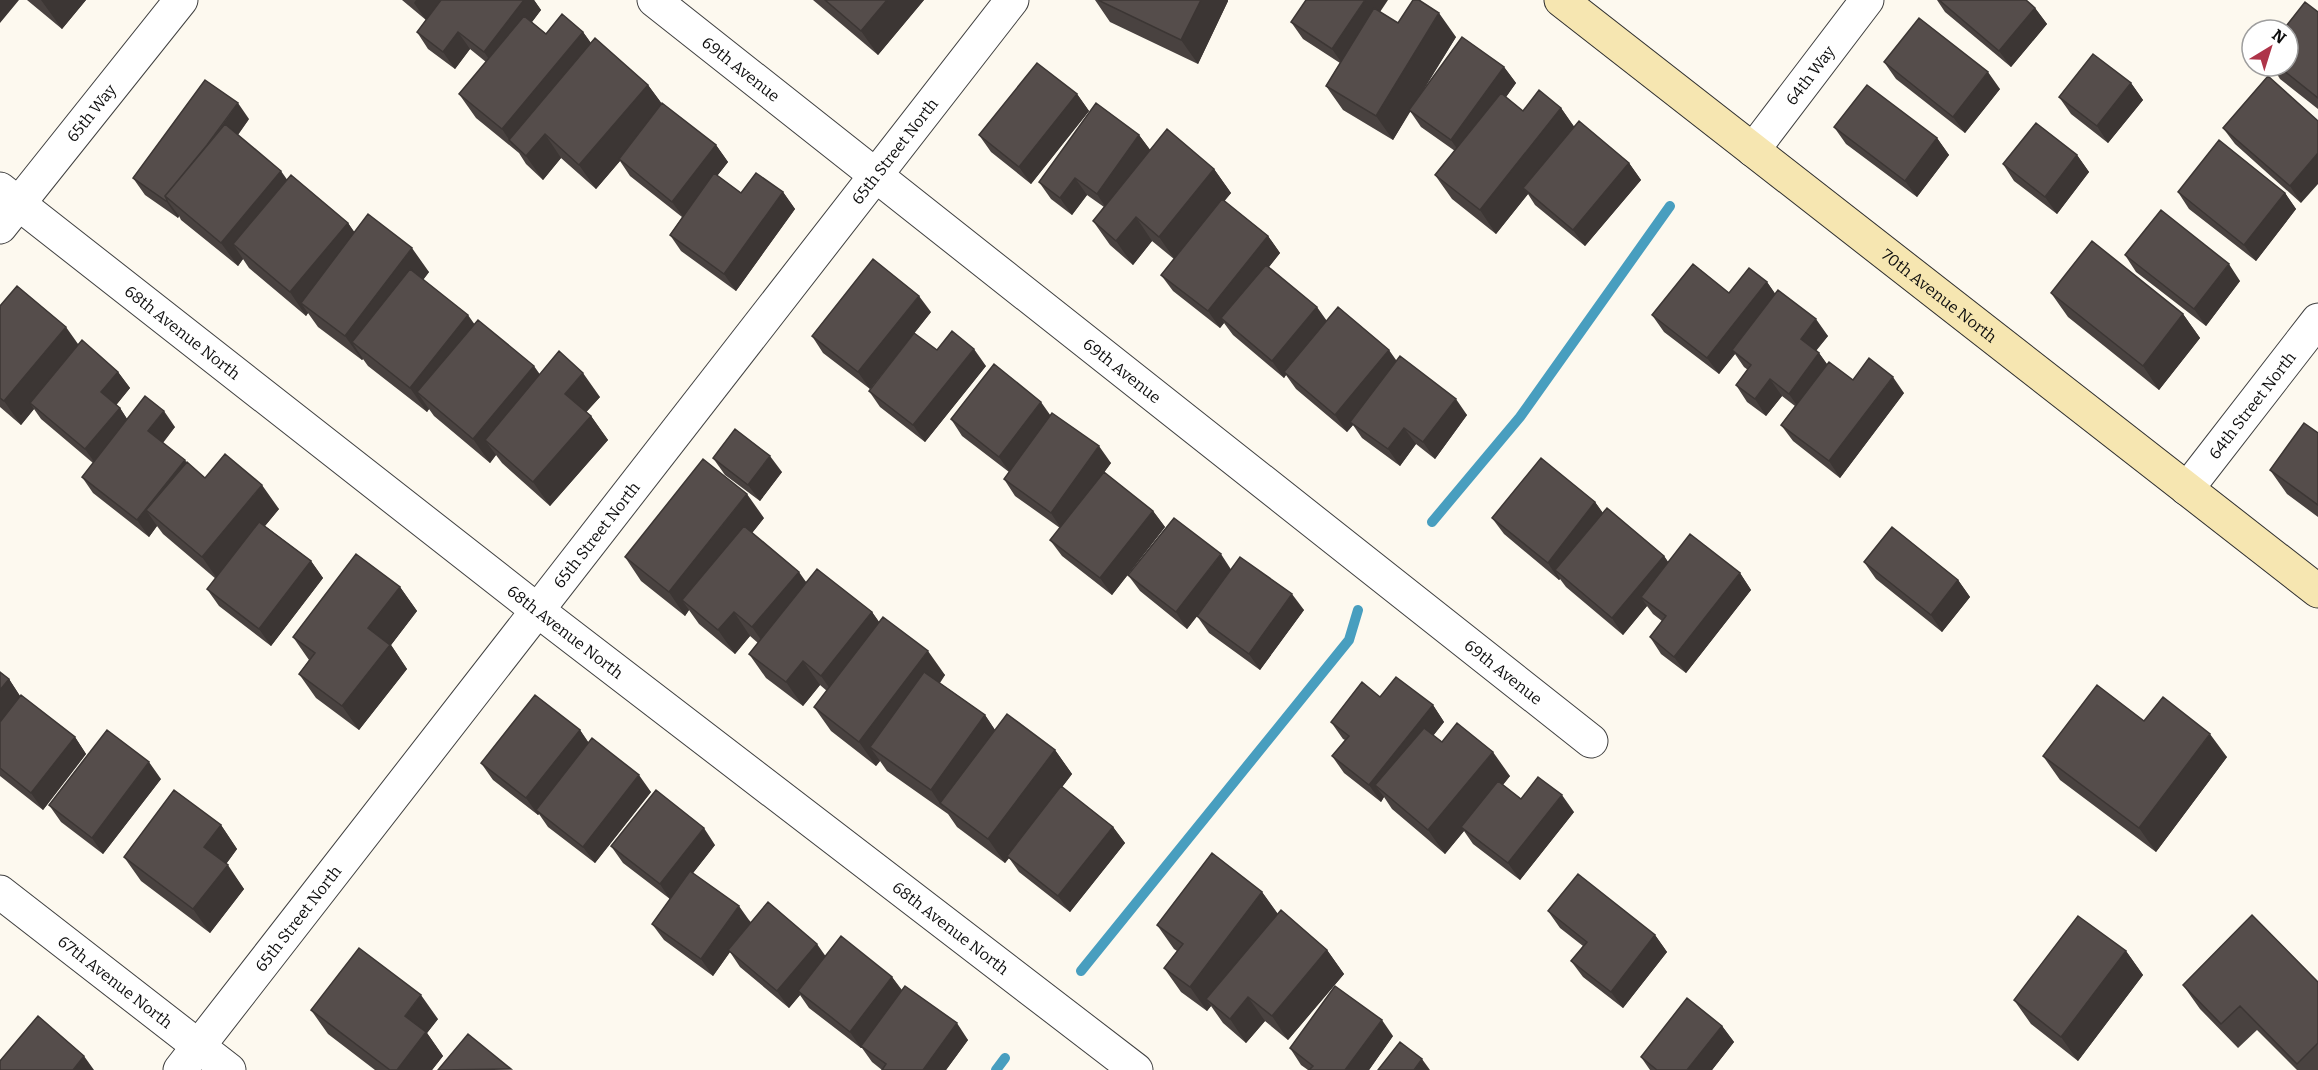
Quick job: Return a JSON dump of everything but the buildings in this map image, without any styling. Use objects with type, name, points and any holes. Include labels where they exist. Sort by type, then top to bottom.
[{"type":"street","name":"65th Way","points":[[6,207],[181,0]]},
{"type":"street","name":"69th Avenue","points":[[654,0],[1591,741]]},
{"type":"street","name":"65th Street North","points":[[189,1058],[1012,0]]},
{"type":"street","name":"70th Avenue North","points":[[1561,0],[2318,591]]},
{"type":"street","name":"64th Way","points":[[1753,150],[1867,0]]},
{"type":"street","name":"68th Avenue North","points":[[6,207],[537,610],[1136,1070]]},
{"type":"street","name":"64th Street North","points":[[2187,489],[2318,320]]},
{"type":"street","name":"67th Avenue North","points":[[0,892],[189,1058],[229,1070]]},
{"type":"waterway","points":[[1432,522],[1520,417],[1670,206]]},
{"type":"waterway","points":[[1081,971],[1349,640],[1358,610]]},
{"type":"waterway","points":[[996,1070],[1005,1058]]}]
